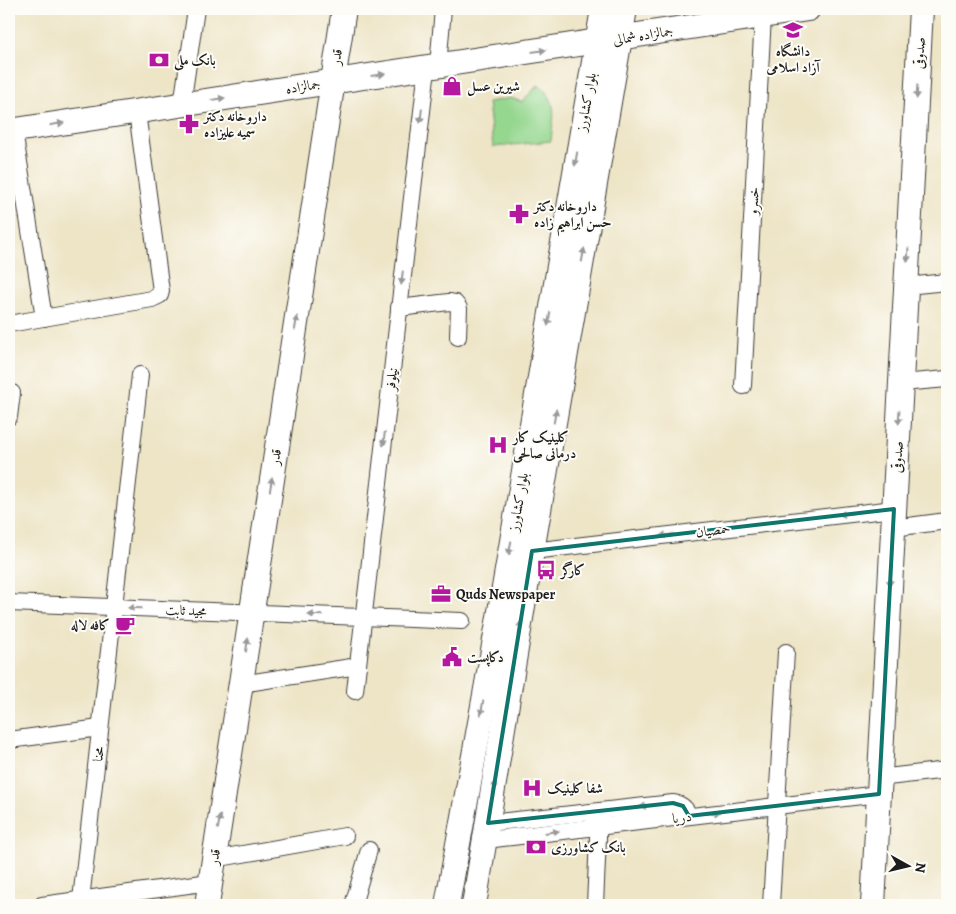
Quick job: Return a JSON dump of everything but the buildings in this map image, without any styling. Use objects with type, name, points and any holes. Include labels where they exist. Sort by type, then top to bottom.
[{"type":"main road","name":"قدر","points":[[207,905],[344,9]]},
{"type":"main road","name":"بلوار کشاورز","points":[[447,905],[603,9]]},
{"type":"main road","name":"بلوار کشاورز","points":[[474,905],[532,551],[625,9]]},
{"type":"main road","name":"جمالزاده شمالی","points":[[597,42],[808,9]]},
{"type":"main road","name":"صدوقی","points":[[873,905],[921,9]]},
{"type":"main road","name":"جمالزاده","points":[[11,131],[597,42]]},
{"type":"street","points":[[182,105],[196,9]]},
{"type":"street","name":"نیلوفر","points":[[355,691],[399,308],[432,67],[443,9]]},
{"type":"street","name":"خسرو","points":[[742,386],[763,16]]},
{"type":"street","points":[[9,324],[160,296],[161,290],[137,112]]},
{"type":"street","points":[[11,131],[44,318]]},
{"type":"street","points":[[906,286],[947,282]]},
{"type":"street","points":[[399,308],[448,302],[455,303],[459,308],[458,337]]},
{"type":"street","name":"محنا","points":[[81,900],[140,375]]},
{"type":"street","points":[[901,383],[947,379]]},
{"type":"street","points":[[9,417],[12,393]]},
{"type":"street","name":"حمصیان","points":[[532,551],[893,519],[947,521]]},
{"type":"street","name":"مجید ثابت","points":[[9,603],[462,621]]},
{"type":"street","points":[[771,905],[786,652]]},
{"type":"street","points":[[241,684],[358,666]]},
{"type":"street","points":[[9,740],[100,728]]},
{"type":"street","name":"دریا","points":[[487,831],[599,818],[690,816],[777,806],[879,786],[947,770]]},
{"type":"street","points":[[595,905],[599,818]]},
{"type":"street","points":[[42,905],[81,900],[212,870],[345,836]]},
{"type":"street","points":[[353,905],[369,850]]},
{"type":"highlighted area","points":[[894,509],[879,794],[689,816],[683,806],[673,803],[488,823],[532,551]]},
{"type":"green space","points":[[538,85],[550,97],[554,110],[551,141],[493,147],[488,102],[511,98],[522,102]]},
{"type":"place","name":"دانشگاه آزاد اسلامی","points":[[793,30]]},
{"type":"place","name":"بانک ملی","points":[[159,60]]},
{"type":"place","name":"شیرین عسل","points":[[452,86]]},
{"type":"place","name":"داروخانه دکتر سمیه علیزاده","points":[[189,124]]},
{"type":"place","name":"داروخانه دکتر حسن ابراهیم زاده","points":[[519,214]]},
{"type":"place","name":"کلینیک کار درمانی صالحی","points":[[498,445]]},
{"type":"place","name":"کارگر","points":[[546,570]]},
{"type":"place","name":"Quds Newspaper","points":[[441,594]]},
{"type":"place","name":"کافه لاله","points":[[125,625]]},
{"type":"place","name":"دکاپست","points":[[452,657]]},
{"type":"place","name":"شفا کلینیک","points":[[532,788]]},
{"type":"place","name":"بانک کشاورزی","points":[[536,847]]}]
